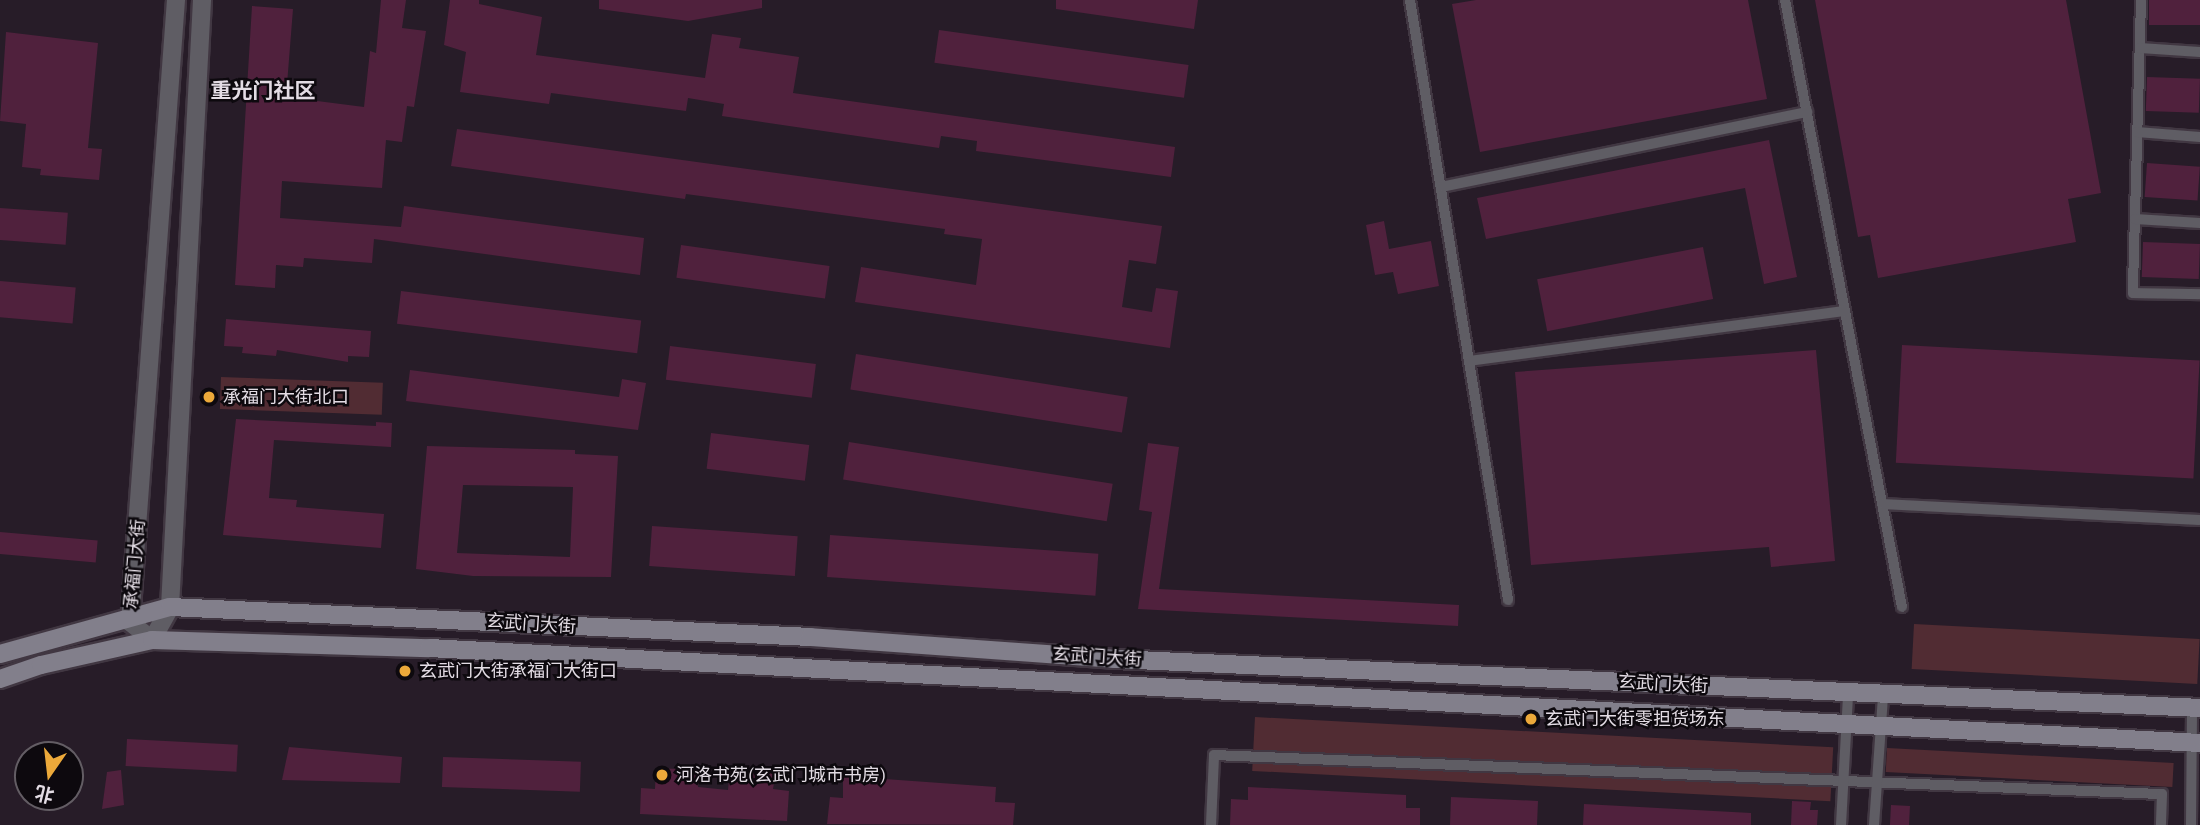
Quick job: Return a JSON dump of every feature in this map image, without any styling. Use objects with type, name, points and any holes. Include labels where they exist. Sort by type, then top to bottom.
[{"type":"main road","name":"玄武门大街","points":[[0,654],[130,622],[170,607],[810,637],[1114,659],[2196,708]]},
{"type":"main road","name":"玄武门大街","points":[[0,679],[41,665],[152,640],[429,648],[2196,742]]},
{"type":"street","name":"承福门大街","points":[[176,0],[130,622],[152,640],[170,607],[202,0]]},
{"type":"lane","points":[[1410,0],[1508,600]]},
{"type":"lane","points":[[1785,0],[1902,607]]},
{"type":"lane","points":[[2141,0],[2133,293],[2200,294]]},
{"type":"lane","points":[[2140,48],[2200,52]]},
{"type":"lane","points":[[1441,187],[1807,112]]},
{"type":"lane","points":[[2137,132],[2200,137]]},
{"type":"lane","points":[[2135,219],[2200,223]]},
{"type":"lane","points":[[1469,361],[1845,311]]},
{"type":"lane","points":[[1882,504],[2200,520]]},
{"type":"lane","points":[[1841,825],[1848,694]]},
{"type":"lane","points":[[1874,825],[1883,695]]},
{"type":"lane","points":[[2191,825],[2196,772],[2196,708]]},
{"type":"lane","points":[[1211,825],[1214,755],[2162,794],[2161,825]]},
{"type":"shaded area","points":[[221,377],[383,383],[382,415],[220,409]]},
{"type":"shaded area","points":[[1914,624],[2200,639],[2197,684],[1912,669]]},
{"type":"shaded area","points":[[1255,717],[1833,747],[1830,801],[1252,771]]},
{"type":"shaded area","points":[[1887,748],[2174,763],[2172,787],[1886,772]]},
{"type":"building","points":[[381,0],[406,0],[402,28],[426,31],[414,107],[407,106],[402,142],[386,140],[382,188],[282,181],[280,218],[401,227],[404,206],[644,238],[640,275],[374,239],[372,263],[304,258],[303,267],[276,265],[275,288],[235,285],[252,6],[293,9],[286,97],[364,107],[370,51],[376,53]]},
{"type":"building","points":[[450,0],[479,0],[479,4],[542,17],[536,55],[705,78],[712,34],[741,38],[739,48],[799,57],[793,93],[1175,147],[1171,177],[976,151],[977,141],[941,136],[939,148],[722,116],[724,104],[688,98],[686,111],[551,93],[549,104],[460,92],[466,52],[444,45]]},
{"type":"building","points":[[599,0],[762,0],[762,8],[688,21],[599,9]]},
{"type":"building","points":[[1056,0],[1198,0],[1194,29],[1056,9]]},
{"type":"building","points":[[1476,0],[1748,0],[1767,99],[1480,152],[1452,4]]},
{"type":"building","points":[[1815,0],[2066,0],[2101,193],[2068,199],[2076,242],[1878,278],[1870,235],[1858,237]]},
{"type":"building","points":[[2149,0],[2200,0],[2200,25],[2149,25]]},
{"type":"building","points":[[939,30],[1189,65],[1184,98],[934,63]]},
{"type":"building","points":[[6,32],[98,43],[88,148],[102,149],[99,180],[40,175],[41,169],[22,167],[26,124],[0,121]]},
{"type":"building","points":[[2147,77],[2200,79],[2199,113],[2146,111]]},
{"type":"building","points":[[457,129],[1162,226],[1156,264],[1129,260],[1122,307],[1152,312],[1156,288],[1178,291],[1170,348],[855,302],[861,267],[976,285],[982,239],[944,234],[945,229],[686,194],[685,199],[451,166]]},
{"type":"building","points":[[1769,140],[1797,277],[1764,284],[1745,188],[1486,239],[1477,198]]},
{"type":"building","points":[[2147,163],[2200,167],[2197,201],[2145,197]]},
{"type":"building","points":[[0,208],[68,213],[66,245],[0,240]]},
{"type":"building","points":[[1384,221],[1389,249],[1431,241],[1439,286],[1398,294],[1393,272],[1375,275],[1366,225]]},
{"type":"building","points":[[2143,242],[2200,244],[2199,279],[2142,277]]},
{"type":"building","points":[[681,245],[830,266],[825,299],[676,278]]},
{"type":"building","points":[[1703,247],[1713,299],[1547,331],[1537,279]]},
{"type":"building","points":[[0,281],[76,288],[73,323],[0,317]]},
{"type":"building","points":[[401,291],[641,320],[637,353],[397,324]]},
{"type":"building","points":[[226,319],[371,331],[369,357],[348,356],[348,362],[277,350],[276,356],[242,353],[243,347],[224,346]]},
{"type":"building","points":[[1902,345],[2200,361],[2193,478],[1896,463]]},
{"type":"building","points":[[670,346],[816,364],[812,398],[666,380]]},
{"type":"building","points":[[1816,350],[1835,561],[1771,567],[1769,547],[1531,565],[1515,372]]},
{"type":"building","points":[[856,354],[1128,397],[1122,433],[850,390]]},
{"type":"building","points":[[410,370],[619,397],[622,379],[646,383],[638,430],[406,401]]},
{"type":"building","points":[[236,419],[376,426],[376,422],[392,423],[391,447],[274,440],[269,498],[297,500],[296,507],[384,514],[381,548],[223,535]]},
{"type":"building","points":[[711,433],[809,445],[805,481],[707,469]]},
{"type":"building","points":[[849,442],[1113,484],[1107,521],[843,480]]},
{"type":"building","points":[[1148,443],[1179,447],[1159,589],[1459,605],[1458,626],[1138,609],[1152,512],[1139,510]]},
{"type":"building","points":[[427,446],[575,450],[575,454],[618,456],[611,577],[473,576],[416,569]],"holes":[[[463,485],[573,487],[570,557],[457,553]]]},
{"type":"building","points":[[652,526],[798,536],[795,576],[649,566]]},
{"type":"building","points":[[0,532],[98,541],[96,562],[0,554]]},
{"type":"building","points":[[830,535],[1098,554],[1095,596],[827,577]]},
{"type":"building","points":[[127,739],[238,745],[236,772],[126,766]]},
{"type":"building","points":[[289,747],[402,757],[400,783],[282,780]]},
{"type":"building","points":[[443,757],[581,762],[580,792],[442,787]]},
{"type":"building","points":[[656,768],[699,770],[698,787],[728,790],[730,771],[776,772],[773,789],[789,791],[787,821],[640,814],[641,788],[655,789]]},
{"type":"building","points":[[121,770],[124,805],[102,809],[107,772]]},
{"type":"building","points":[[843,776],[996,787],[995,802],[1015,803],[1013,825],[827,824],[830,797],[843,798]]},
{"type":"building","points":[[1248,787],[1406,795],[1406,808],[1420,808],[1420,825],[1230,825],[1231,799],[1248,800]]},
{"type":"building","points":[[1451,797],[1538,801],[1537,825],[1450,825]]},
{"type":"building","points":[[1792,801],[1811,802],[1810,810],[1818,810],[1817,825],[1791,825]]},
{"type":"building","points":[[1584,804],[1751,813],[1751,825],[1583,825]]},
{"type":"building","points":[[1891,805],[1910,806],[1909,825],[1890,825]]},
{"type":"place","name":"承福门大街北口","points":[[209,397]]},
{"type":"place","name":"玄武门大街承福门大街口","points":[[405,671]]},
{"type":"place","name":"玄武门大街零担货场东","points":[[1531,719]]},
{"type":"place","name":"河洛书苑(玄武门城市书房)","points":[[662,775]]},
{"type":"district","name":"重光门社区","points":[[263,91]]}]
